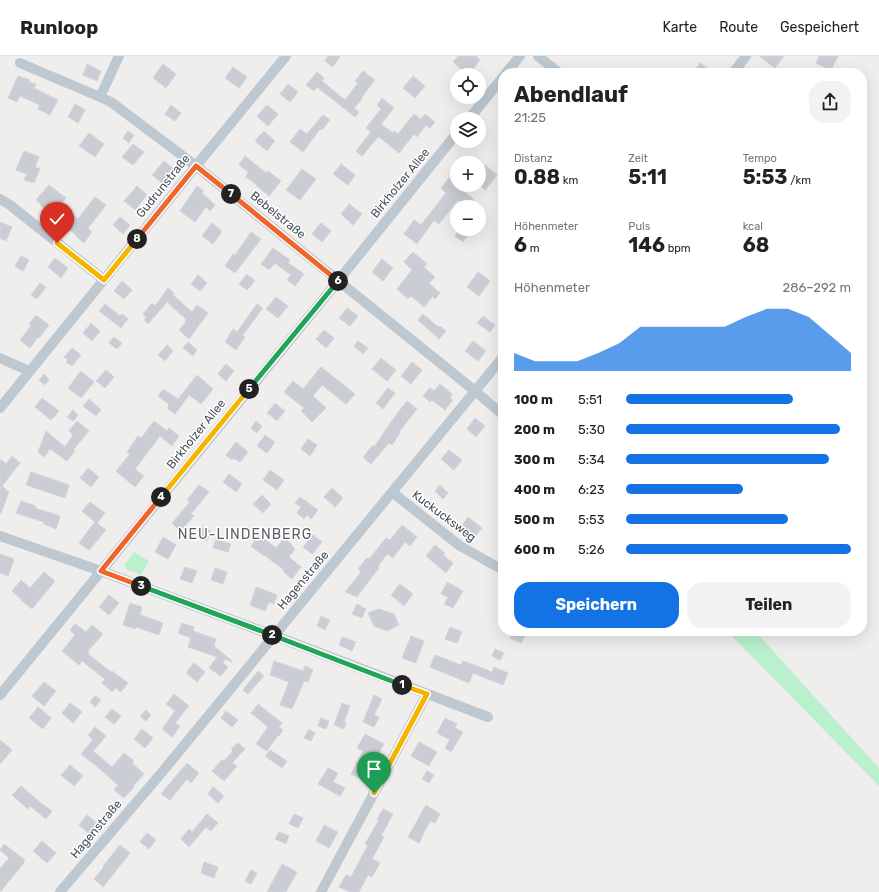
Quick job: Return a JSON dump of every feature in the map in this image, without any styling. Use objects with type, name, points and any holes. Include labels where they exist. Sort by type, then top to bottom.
[{"type":"street","points":[[100,97],[119,56]]},
{"type":"street","name":"Gudrunstraße","points":[[0,408],[286,56]]},
{"type":"street","points":[[510,68],[520,56]]},
{"type":"street","points":[[538,56],[553,68]]},
{"type":"street","points":[[737,68],[746,56]]},
{"type":"street","name":"Bebelstraße","points":[[20,63],[111,102],[196,166],[475,390],[498,411]]},
{"type":"street","points":[[475,112],[498,83]]},
{"type":"street","name":"Birkholzer Allee","points":[[0,695],[450,143]]},
{"type":"street","points":[[0,200],[10,206],[104,280]]},
{"type":"street","points":[[0,358],[30,371]]},
{"type":"street","name":"Hagenstraße","points":[[60,892],[163,771],[273,635],[498,363]]},
{"type":"street","name":"Kuckucksweg","points":[[392,492],[460,546],[498,567]]},
{"type":"street","points":[[0,536],[101,571],[488,717]]},
{"type":"street","points":[[321,892],[427,694]]},
{"type":"green space","points":[[134,552],[149,561],[141,575],[126,569],[125,564]]},
{"type":"green space","points":[[732,636],[760,636],[879,768],[879,786]]},
{"type":"building","points":[[328,56],[340,56],[333,67],[325,61]]},
{"type":"building","points":[[458,56],[476,56],[480,60],[474,68],[460,68],[453,62]]},
{"type":"building","points":[[759,56],[784,56],[775,68]]},
{"type":"building","points":[[819,56],[838,56],[832,68],[827,68],[816,63]]},
{"type":"building","points":[[700,63],[707,68],[697,68]]},
{"type":"building","points":[[87,64],[101,71],[97,81],[83,75]]},
{"type":"building","points":[[163,64],[176,74],[166,88],[153,78]]},
{"type":"building","points":[[233,67],[247,77],[239,88],[225,78]]},
{"type":"building","points":[[363,71],[375,80],[354,108],[359,112],[355,117],[317,87],[314,91],[306,85],[317,72],[324,78],[322,81],[345,100],[358,83],[355,81]]},
{"type":"building","points":[[18,76],[30,80],[29,82],[36,84],[34,88],[58,100],[50,115],[38,109],[40,105],[20,96],[17,102],[8,98]]},
{"type":"building","points":[[413,76],[425,86],[415,98],[403,88]]},
{"type":"building","points":[[288,84],[298,92],[290,102],[280,94]]},
{"type":"building","points":[[382,98],[394,108],[381,124],[393,133],[395,131],[398,134],[414,114],[421,119],[425,114],[435,122],[430,128],[426,125],[417,137],[414,134],[399,153],[378,137],[362,156],[356,151],[371,132],[366,128],[381,109],[377,105]]},
{"type":"building","points":[[75,104],[85,110],[78,123],[68,117]]},
{"type":"building","points":[[171,105],[181,113],[175,121],[165,114]]},
{"type":"building","points":[[267,105],[278,114],[268,126],[257,116]]},
{"type":"building","points":[[323,115],[330,120],[322,130],[320,129],[303,152],[290,142],[300,129],[307,134]]},
{"type":"building","points":[[128,131],[134,135],[129,143],[123,138]]},
{"type":"building","points":[[264,131],[275,141],[267,151],[255,141]]},
{"type":"building","points":[[89,133],[104,144],[95,157],[79,146]]},
{"type":"building","points":[[133,144],[144,152],[133,165],[122,157]]},
{"type":"building","points":[[24,151],[39,157],[35,167],[40,169],[34,183],[24,180],[27,174],[16,170]]},
{"type":"building","points":[[245,156],[266,173],[268,171],[281,181],[269,196],[246,177],[248,172],[239,165]]},
{"type":"building","points":[[164,161],[175,170],[163,184],[152,175]]},
{"type":"building","points":[[341,164],[355,175],[348,185],[333,174]]},
{"type":"building","points":[[486,166],[497,175],[486,189]]},
{"type":"building","points":[[302,169],[316,179],[300,200],[286,190]]},
{"type":"building","points":[[449,178],[450,192],[465,192],[474,200],[450,200],[450,210],[439,224],[434,220],[417,244],[404,234],[414,220],[421,225],[446,193],[441,188]]},
{"type":"building","points":[[49,185],[66,198],[60,205],[78,219],[95,197],[106,205],[88,228],[92,232],[84,243],[61,223],[63,221],[48,209],[47,211],[36,200]]},
{"type":"building","points":[[137,186],[147,195],[135,210],[124,201]]},
{"type":"building","points":[[197,186],[204,191],[202,193],[215,205],[210,211],[206,207],[195,222],[180,211]]},
{"type":"building","points":[[349,204],[362,214],[353,225],[341,214]]},
{"type":"building","points":[[120,217],[130,225],[123,234],[113,225]]},
{"type":"building","points":[[0,222],[12,227],[6,241],[0,238]]},
{"type":"building","points":[[212,223],[222,231],[213,244],[202,236]]},
{"type":"building","points":[[321,223],[331,231],[322,242],[312,234]]},
{"type":"building","points":[[251,232],[261,239],[235,273],[225,266],[233,254],[235,255]]},
{"type":"building","points":[[455,236],[467,236],[463,242]]},
{"type":"building","points":[[273,248],[290,260],[288,263],[304,274],[295,286],[287,280],[291,275],[275,263],[269,270],[261,264]]},
{"type":"building","points":[[413,252],[427,264],[424,267],[435,277],[429,283],[440,293],[435,299],[433,296],[424,307],[411,296],[408,299],[397,289],[412,270],[404,262]]},
{"type":"building","points":[[21,256],[29,260],[23,271],[15,266]]},
{"type":"building","points":[[55,258],[68,268],[61,278],[48,267]]},
{"type":"building","points":[[382,259],[393,268],[383,281],[372,272]]},
{"type":"building","points":[[478,272],[490,281],[479,296],[467,287]]},
{"type":"building","points":[[247,274],[255,281],[247,290],[239,284]]},
{"type":"building","points":[[198,275],[207,283],[200,291],[191,284]]},
{"type":"building","points":[[122,281],[132,290],[124,299],[114,291]]},
{"type":"building","points":[[40,283],[46,287],[37,299],[31,295]]},
{"type":"building","points":[[168,288],[174,293],[173,295],[192,312],[197,305],[208,313],[189,339],[179,330],[186,322],[186,319],[167,302],[148,324],[144,320],[146,317],[143,314],[152,303],[155,306]]},
{"type":"building","points":[[276,297],[288,306],[278,318],[266,309]]},
{"type":"building","points":[[105,304],[120,316],[122,314],[128,319],[121,328],[99,311]]},
{"type":"building","points":[[257,304],[263,308],[242,336],[245,337],[236,350],[225,342],[233,329],[237,332]]},
{"type":"building","points":[[347,308],[358,316],[350,326],[339,318]]},
{"type":"building","points":[[423,314],[438,327],[440,326],[446,331],[439,339],[418,320]]},
{"type":"building","points":[[36,315],[49,325],[30,348],[20,340],[31,326],[29,324]]},
{"type":"building","points":[[483,316],[495,325],[490,332],[477,323]]},
{"type":"building","points":[[91,323],[100,331],[92,341],[83,333]]},
{"type":"building","points":[[324,330],[334,338],[326,348],[316,339]]},
{"type":"building","points":[[114,337],[122,343],[117,349],[109,343]]},
{"type":"building","points":[[358,341],[368,348],[363,354],[354,346]]},
{"type":"building","points":[[473,341],[486,351],[478,361],[465,351]]},
{"type":"building","points":[[188,342],[197,350],[193,356],[183,348]]},
{"type":"building","points":[[167,345],[173,351],[165,361],[158,355]]},
{"type":"building","points":[[72,348],[81,355],[72,366],[66,362],[68,360],[64,357]]},
{"type":"building","points":[[381,358],[396,370],[387,381],[372,369]]},
{"type":"building","points":[[412,362],[422,370],[411,384],[401,376]]},
{"type":"building","points":[[226,364],[234,371],[226,381],[218,374]]},
{"type":"building","points":[[321,367],[355,394],[346,404],[322,385],[313,396],[326,408],[312,422],[301,411],[304,408],[284,392],[293,381],[303,389]]},
{"type":"building","points":[[106,370],[114,377],[105,388],[96,381]]},
{"type":"building","points":[[81,371],[94,382],[81,398],[68,388]]},
{"type":"building","points":[[44,374],[49,379],[45,385],[39,380]]},
{"type":"building","points":[[197,375],[213,389],[201,404],[189,395],[175,414],[168,409],[169,404],[158,396],[163,389],[178,399]]},
{"type":"building","points":[[440,384],[452,394],[450,398],[453,400],[445,410],[432,400],[430,402],[423,396],[430,388],[434,391]]},
{"type":"building","points":[[388,388],[395,393],[383,409],[376,403]]},
{"type":"building","points":[[42,398],[59,411],[51,420],[35,407]]},
{"type":"building","points":[[89,399],[101,410],[96,416],[83,406]]},
{"type":"building","points":[[407,401],[417,409],[399,432],[400,433],[392,445],[389,443],[371,464],[363,457],[373,445],[374,447]]},
{"type":"building","points":[[275,403],[285,411],[277,421],[267,413]]},
{"type":"building","points":[[73,410],[78,415],[73,421],[67,417]]},
{"type":"building","points":[[475,418],[485,426],[476,437],[467,429]]},
{"type":"building","points":[[77,421],[89,431],[73,450],[75,451],[67,461],[50,449],[44,457],[38,452],[46,431],[65,447],[73,435],[69,431]]},
{"type":"building","points":[[154,421],[167,431],[169,428],[179,436],[172,446],[160,436],[135,469],[144,476],[135,487],[116,471],[130,454],[127,452],[138,436],[141,438]]},
{"type":"building","points":[[256,421],[262,426],[257,433],[251,428]]},
{"type":"building","points":[[265,435],[275,442],[267,453],[257,446]]},
{"type":"building","points":[[308,439],[317,445],[310,456],[301,449]]},
{"type":"building","points":[[236,442],[248,452],[240,462],[233,458],[232,460],[226,455]]},
{"type":"building","points":[[449,450],[462,460],[454,470],[441,459]]},
{"type":"building","points":[[12,456],[20,463],[2,486],[9,492],[0,513],[0,459],[6,464]]},
{"type":"building","points":[[88,468],[99,477],[91,487],[80,478]]},
{"type":"building","points":[[270,470],[284,480],[277,490],[263,480]]},
{"type":"building","points":[[31,472],[69,485],[65,498],[26,485]]},
{"type":"building","points":[[229,474],[242,484],[236,492],[223,482]]},
{"type":"building","points":[[199,485],[209,492],[191,514],[194,516],[180,531],[172,523],[190,502],[187,500]]},
{"type":"building","points":[[440,485],[448,493],[443,499],[435,491]]},
{"type":"building","points":[[332,488],[343,498],[335,507],[324,497]]},
{"type":"building","points":[[262,495],[271,504],[263,513],[253,504]]},
{"type":"building","points":[[300,497],[318,510],[311,519],[307,515],[304,519],[297,513],[301,507],[295,503]]},
{"type":"building","points":[[21,501],[36,506],[35,508],[60,516],[56,529],[44,524],[44,522],[16,513]]},
{"type":"building","points":[[90,502],[105,513],[97,523],[106,530],[89,550],[79,543],[95,522],[82,511]]},
{"type":"building","points":[[468,517],[482,528],[471,541],[458,531]]},
{"type":"building","points":[[402,525],[417,537],[410,546],[405,542],[393,558],[387,554],[378,566],[379,568],[357,597],[345,592],[361,572],[358,569],[367,558],[369,559],[386,538],[390,540]]},
{"type":"building","points":[[200,527],[211,531],[207,541],[197,537]]},
{"type":"building","points":[[258,534],[276,548],[285,537],[295,549],[289,557],[301,567],[292,579],[283,571],[284,570],[251,546],[255,541],[253,540]]},
{"type":"building","points":[[313,535],[322,542],[312,554],[303,547]]},
{"type":"building","points":[[163,537],[176,545],[168,559],[155,552]]},
{"type":"building","points":[[216,539],[231,544],[228,552],[213,548]]},
{"type":"building","points":[[435,545],[445,553],[443,555],[453,563],[446,573],[426,556]]},
{"type":"building","points":[[0,554],[14,559],[8,576],[0,573]]},
{"type":"building","points":[[185,567],[197,571],[192,583],[180,579]]},
{"type":"building","points":[[215,568],[227,572],[223,584],[211,580]]},
{"type":"building","points":[[44,572],[55,581],[32,609],[12,591],[21,580],[30,588]]},
{"type":"building","points":[[447,582],[463,591],[453,608],[444,604],[448,597],[441,594]]},
{"type":"building","points":[[400,584],[413,594],[404,606],[391,595]]},
{"type":"building","points":[[256,587],[277,595],[274,604],[269,602],[265,611],[250,605]]},
{"type":"building","points":[[109,595],[119,603],[109,615],[99,607]]},
{"type":"building","points":[[130,603],[142,607],[140,615],[163,623],[159,635],[136,627],[135,629],[123,625]]},
{"type":"building","points":[[357,604],[366,609],[362,618],[352,614]]},
{"type":"building","points":[[379,609],[394,614],[399,625],[387,631],[374,626],[368,613]]},
{"type":"building","points":[[321,616],[330,620],[325,630],[317,626]]},
{"type":"building","points":[[182,623],[194,627],[193,631],[216,639],[214,646],[232,661],[225,659],[223,663],[228,667],[221,676],[209,668],[217,657],[188,647],[191,638],[178,633]]},
{"type":"building","points":[[75,624],[86,632],[92,625],[103,634],[88,651],[88,654],[128,683],[121,692],[115,688],[112,692],[102,683],[105,679],[82,661],[79,665],[62,651],[75,635],[70,630]]},
{"type":"building","points":[[450,627],[462,632],[457,643],[445,639]]},
{"type":"building","points":[[411,636],[424,641],[416,663],[402,658]]},
{"type":"building","points":[[511,636],[525,636],[521,643],[510,638]]},
{"type":"building","points":[[342,637],[356,642],[352,651],[339,645]]},
{"type":"building","points":[[495,649],[504,653],[500,660],[492,656]]},
{"type":"building","points":[[435,655],[461,665],[463,661],[492,672],[494,667],[508,673],[503,685],[473,673],[469,683],[430,667]]},
{"type":"building","points":[[274,661],[303,671],[305,666],[313,670],[308,682],[304,681],[292,709],[280,705],[289,682],[270,675]]},
{"type":"building","points":[[194,663],[205,672],[197,682],[186,673]]},
{"type":"building","points":[[258,671],[264,676],[248,694],[243,690]]},
{"type":"building","points":[[44,682],[56,691],[44,706],[32,696]]},
{"type":"building","points":[[174,694],[189,706],[175,723],[180,726],[172,737],[162,729],[175,711],[166,704]]},
{"type":"building","points":[[374,695],[382,699],[374,715],[379,717],[374,727],[363,722]]},
{"type":"building","points":[[95,696],[101,700],[95,707],[90,702]]},
{"type":"building","points":[[70,703],[82,712],[73,723],[62,713]]},
{"type":"building","points":[[342,703],[350,706],[344,721],[346,722],[344,729],[334,725]]},
{"type":"building","points":[[258,704],[282,723],[279,727],[283,730],[267,751],[256,744],[268,727],[251,713]]},
{"type":"building","points":[[38,707],[51,718],[43,729],[29,718]]},
{"type":"building","points":[[112,709],[121,716],[114,724],[105,717]]},
{"type":"building","points":[[146,710],[151,715],[146,721],[140,716]]},
{"type":"building","points":[[226,711],[238,720],[232,727],[221,718]]},
{"type":"building","points":[[321,718],[329,721],[326,729],[318,726]]},
{"type":"building","points":[[445,718],[457,724],[455,728],[463,732],[451,752],[445,748],[450,740],[437,733]]},
{"type":"building","points":[[95,727],[106,736],[93,751],[112,767],[124,753],[134,761],[132,763],[144,774],[124,798],[114,790],[118,785],[81,754],[93,740],[88,735]]},
{"type":"building","points":[[142,729],[153,738],[145,748],[134,739]]},
{"type":"building","points":[[309,729],[315,733],[311,741],[304,738]]},
{"type":"building","points":[[365,734],[384,744],[376,758],[373,756],[362,779],[351,774],[363,751],[357,748]]},
{"type":"building","points":[[0,740],[12,750],[0,764]]},
{"type":"building","points":[[419,742],[437,752],[429,766],[411,756]]},
{"type":"building","points":[[238,743],[245,749],[232,763],[237,766],[224,781],[212,771],[222,760],[224,761],[233,751],[231,749]]},
{"type":"building","points":[[270,750],[287,761],[282,768],[265,756]]},
{"type":"building","points":[[187,763],[199,773],[191,783],[187,779],[170,800],[161,794]]},
{"type":"building","points":[[70,765],[83,776],[74,786],[61,775]]},
{"type":"building","points":[[328,768],[338,773],[333,782],[345,788],[340,796],[318,784]]},
{"type":"building","points":[[427,771],[434,775],[429,783],[422,779]]},
{"type":"building","points":[[21,786],[52,811],[46,819],[30,806],[28,809],[12,795]]},
{"type":"building","points":[[213,787],[224,796],[218,803],[208,794]]},
{"type":"building","points":[[426,805],[440,814],[435,823],[430,821],[419,843],[408,837]]},
{"type":"building","points":[[383,809],[393,814],[381,836],[384,837],[372,859],[380,863],[372,877],[368,875],[359,892],[350,892],[339,887],[346,875],[351,877],[368,845],[365,844],[379,820],[377,819]]},
{"type":"building","points":[[207,814],[218,823],[211,831],[206,827],[189,847],[181,839],[189,829],[192,832]]},
{"type":"building","points":[[294,814],[303,818],[298,828],[289,824]]},
{"type":"building","points":[[87,815],[99,825],[91,835],[79,825]]},
{"type":"building","points":[[324,825],[338,832],[329,848],[316,841]]},
{"type":"building","points":[[279,832],[289,836],[286,844],[275,839]]},
{"type":"building","points":[[147,833],[156,840],[149,849],[140,842]]},
{"type":"building","points":[[42,841],[56,853],[47,863],[33,851]]},
{"type":"building","points":[[4,844],[25,860],[0,892],[0,869],[9,858],[0,850]]},
{"type":"building","points":[[120,845],[130,853],[103,887],[94,879]]},
{"type":"building","points":[[204,862],[218,867],[214,878],[201,873]]},
{"type":"building","points":[[282,864],[297,872],[286,892],[267,892]]},
{"type":"building","points":[[251,870],[257,873],[251,884],[245,881]]},
{"type":"district","name":"NEU-LINDENBERG","points":[[245,534]]},
{"type":"route","points":[[57,243],[104,280],[196,166],[338,281],[101,571],[427,694],[374,793]]}]
